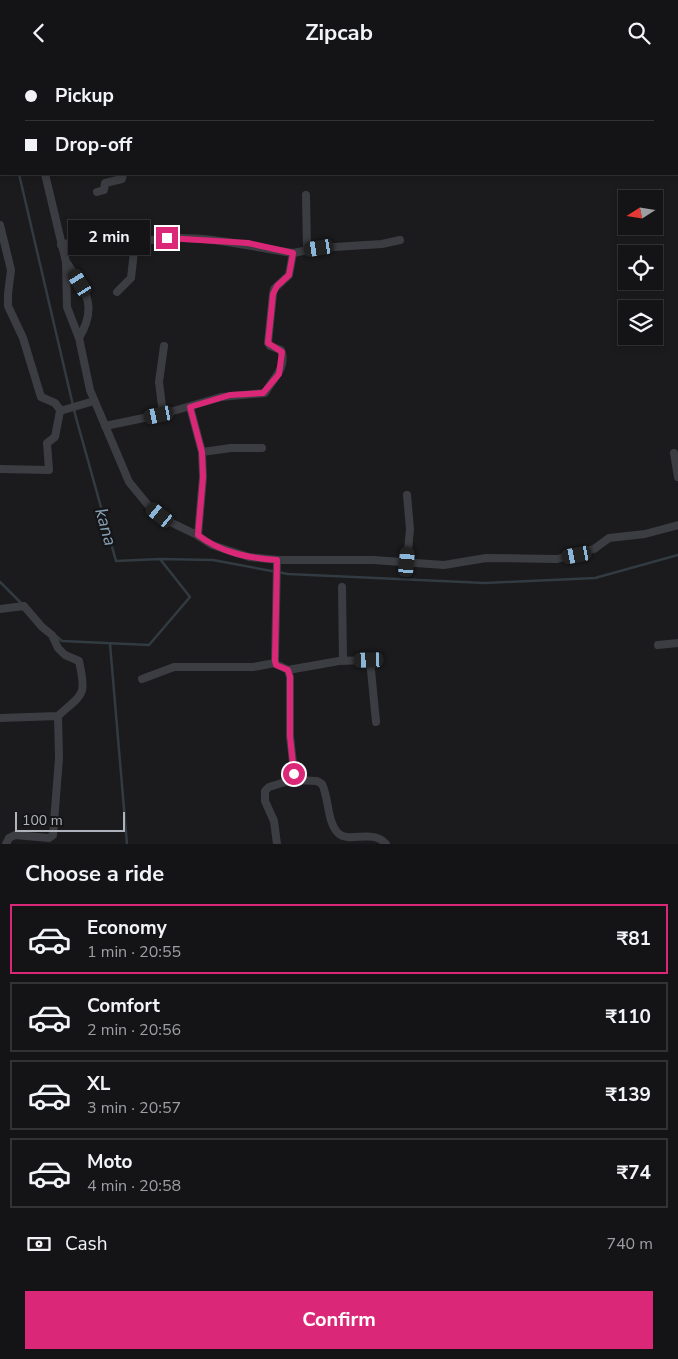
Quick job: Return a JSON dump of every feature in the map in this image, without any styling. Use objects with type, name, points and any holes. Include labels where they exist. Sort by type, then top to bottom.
[{"type":"street","points":[[45,175],[66,262],[67,307],[79,338],[88,383],[94,401],[129,482],[138,495],[164,519],[198,535],[212,545],[236,554],[277,560],[373,560],[450,565],[486,558],[557,559],[594,549],[609,538],[645,534],[678,525]]},
{"type":"street","points":[[97,192],[105,189],[106,183],[122,179],[123,175]]},
{"type":"street","points":[[306,195],[307,250]]},
{"type":"street","points":[[0,225],[11,265],[8,294],[10,310],[23,337],[41,397],[55,403],[62,410]]},
{"type":"street","points":[[61,245],[124,229],[134,243],[131,278],[117,291]]},
{"type":"street","points":[[134,243],[159,239],[194,238],[250,244],[293,253],[307,250],[382,244],[400,240]]},
{"type":"street","points":[[105,427],[163,414],[230,395],[263,393],[278,375],[282,352],[268,343],[271,301],[274,289],[289,275],[293,253]]},
{"type":"street","points":[[66,262],[80,283],[90,307],[89,320],[79,338]]},
{"type":"street","points":[[163,414],[160,383],[164,347]]},
{"type":"street","points":[[62,410],[75,408],[94,401]]},
{"type":"street","points":[[190,407],[202,452],[203,477],[198,535]]},
{"type":"street","points":[[0,469],[49,470],[47,443],[56,437],[62,410]]},
{"type":"street","points":[[202,452],[231,448],[262,448]]},
{"type":"street","points":[[674,453],[678,477]]},
{"type":"street","points":[[407,495],[410,529],[407,562]]},
{"type":"street","points":[[275,663],[277,560]]},
{"type":"street","points":[[342,587],[343,661]]},
{"type":"street","points":[[0,609],[24,607],[43,629],[52,635],[58,648],[65,655],[78,661],[83,692],[80,698],[58,716],[0,718]]},
{"type":"street","points":[[658,645],[678,643]]},
{"type":"street","points":[[142,679],[174,667],[253,667],[275,663],[288,670],[343,661],[371,660],[376,722]]},
{"type":"street","points":[[288,670],[291,695],[290,736],[295,779]]},
{"type":"street","points":[[6,844],[9,838],[15,835],[49,838],[53,835],[59,758],[58,716]]},
{"type":"street","points":[[277,844],[274,821],[265,801],[265,791],[269,787],[295,779],[317,781],[322,785],[334,825],[339,834],[345,836],[372,836],[386,844]]},
{"type":"waterway","name":"kana","points":[[19,175],[75,414],[116,561],[160,559],[190,597],[149,645],[62,641],[55,635]]},
{"type":"waterway","points":[[160,559],[213,560],[288,574],[485,583],[595,578],[678,555]]},
{"type":"waterway","name":"kana","points":[[0,582],[22,604]]},
{"type":"waterway","points":[[110,644],[127,844]]},
{"type":"route","points":[[167,238],[194,238],[248,243],[293,253],[291,271],[287,278],[274,289],[271,301],[268,343],[282,352],[278,375],[268,385],[266,392],[230,395],[190,407],[202,452],[203,477],[198,535],[223,550],[249,557],[277,560],[275,661],[276,665],[288,670],[290,677],[290,736],[294,774]]}]
